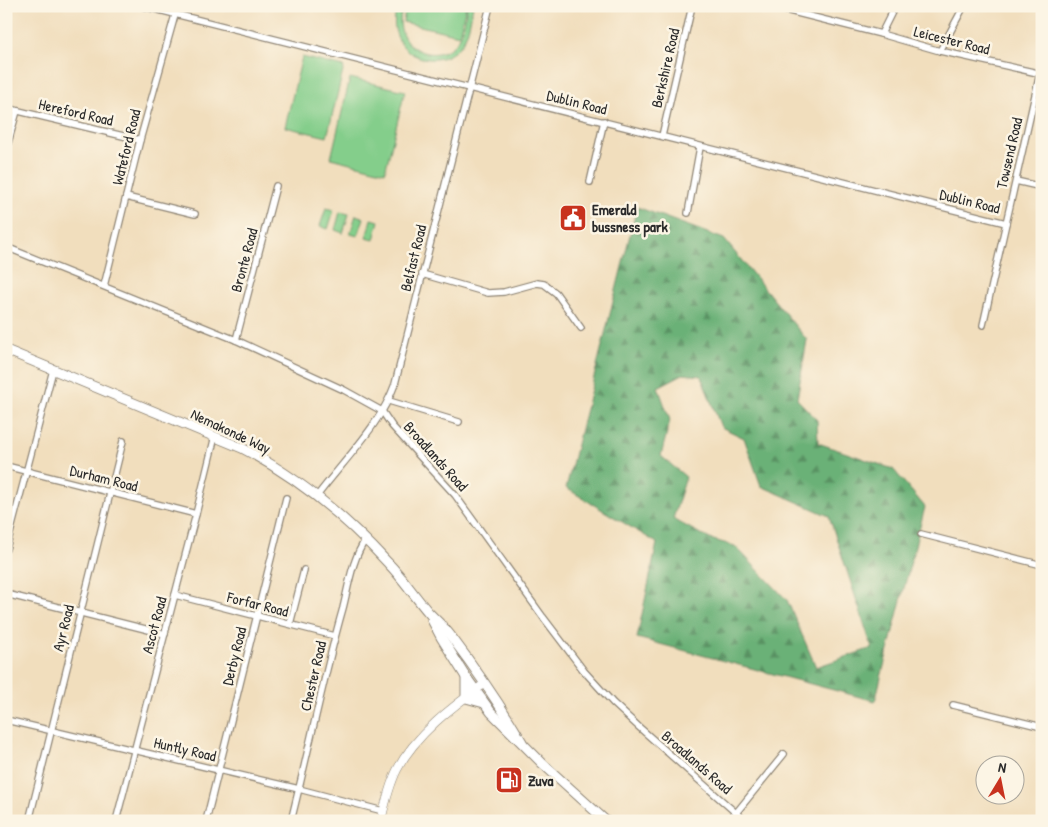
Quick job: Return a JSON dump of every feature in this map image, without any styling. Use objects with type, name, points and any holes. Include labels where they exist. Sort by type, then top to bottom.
[{"type":"highway","name":"Nemakonde Way","points":[[6,350],[215,436],[259,457],[317,496],[366,539],[450,636],[522,742]]},
{"type":"highway","name":"Nemakonde Way","points":[[429,613],[441,637],[484,703],[507,730],[606,821]]},
{"type":"highway","points":[[466,677],[466,698],[484,703]]},
{"type":"main road","points":[[381,821],[392,782],[408,752],[431,727],[484,684]]},
{"type":"street","name":"Dublin Road","points":[[143,6],[1006,223]]},
{"type":"street","name":"Belfast Road","points":[[317,496],[373,425],[389,401],[395,384],[490,6]]},
{"type":"street","name":"Berkshire Road","points":[[662,136],[692,6]]},
{"type":"street","name":"Leicester Road","points":[[768,6],[881,34],[940,51],[1041,74]]},
{"type":"street","points":[[881,34],[895,6]]},
{"type":"street","points":[[940,51],[964,6]]},
{"type":"street","name":"Wateford Road","points":[[104,286],[140,140],[174,15]]},
{"type":"street","name":"Towsend Road","points":[[983,325],[1041,74]]},
{"type":"street","name":"Hereford Road","points":[[6,108],[140,140]]},
{"type":"street","points":[[6,150],[17,111]]},
{"type":"street","points":[[590,182],[604,121]]},
{"type":"street","points":[[688,213],[700,146]]},
{"type":"street","points":[[1016,181],[1042,187]]},
{"type":"street","name":"Bronte Road","points":[[236,340],[276,186]]},
{"type":"street","points":[[126,197],[195,214]]},
{"type":"street","name":"Broadlands Road","points":[[6,247],[236,340],[344,390],[382,411],[392,426],[455,495],[584,671],[613,703],[745,821]]},
{"type":"street","points":[[422,274],[488,293],[504,292],[537,283],[544,284],[556,293],[581,328]]},
{"type":"street","points":[[6,550],[53,370]]},
{"type":"street","points":[[389,401],[459,422]]},
{"type":"street","name":"Ascot Road","points":[[116,821],[215,436]]},
{"type":"street","name":"Ayr Road","points":[[29,821],[123,441]]},
{"type":"street","name":"Durham Road","points":[[6,466],[196,514]]},
{"type":"street","name":"Derby Road","points":[[206,821],[286,498]]},
{"type":"street","points":[[920,534],[1042,565]]},
{"type":"street","name":"Chester Road","points":[[291,821],[355,558],[366,539]]},
{"type":"street","points":[[290,624],[304,570]]},
{"type":"street","points":[[6,594],[164,634]]},
{"type":"street","name":"Forfar Road","points":[[175,595],[335,636]]},
{"type":"street","points":[[953,705],[1042,727]]},
{"type":"street","name":"Huntly Road","points":[[6,720],[299,789],[383,811]]},
{"type":"street","points":[[736,813],[784,754]]},
{"type":"green space","points":[[397,6],[403,6],[400,23],[401,29],[410,45],[426,53],[435,53],[444,52],[458,40],[463,28],[467,6],[473,6],[469,28],[459,47],[443,58],[433,59],[415,55],[400,43],[395,26]]},
{"type":"green space","points":[[406,6],[466,6],[459,35],[403,22]]},
{"type":"green space","points":[[302,57],[344,67],[327,137],[285,127]]},
{"type":"green space","points":[[350,78],[405,91],[385,172],[331,158]]},
{"type":"green space","points":[[637,207],[724,239],[807,340],[797,399],[817,420],[818,443],[893,469],[925,507],[875,701],[637,638],[657,543],[566,488]],"holes":[[[683,374],[701,376],[721,427],[744,438],[761,486],[829,516],[872,648],[816,667],[787,600],[735,546],[710,539],[673,519],[686,477],[661,456],[670,420],[658,387]]]},
{"type":"green space","points":[[326,208],[334,210],[328,229],[320,226]]},
{"type":"green space","points":[[340,212],[349,214],[343,233],[335,230]]},
{"type":"green space","points":[[356,215],[364,218],[358,236],[350,234]]},
{"type":"green space","points":[[371,219],[379,221],[374,240],[366,238]]},
{"type":"place","name":"Emerald bussness park","points":[[573,218]]},
{"type":"place","name":"Zuva","points":[[509,780]]}]
